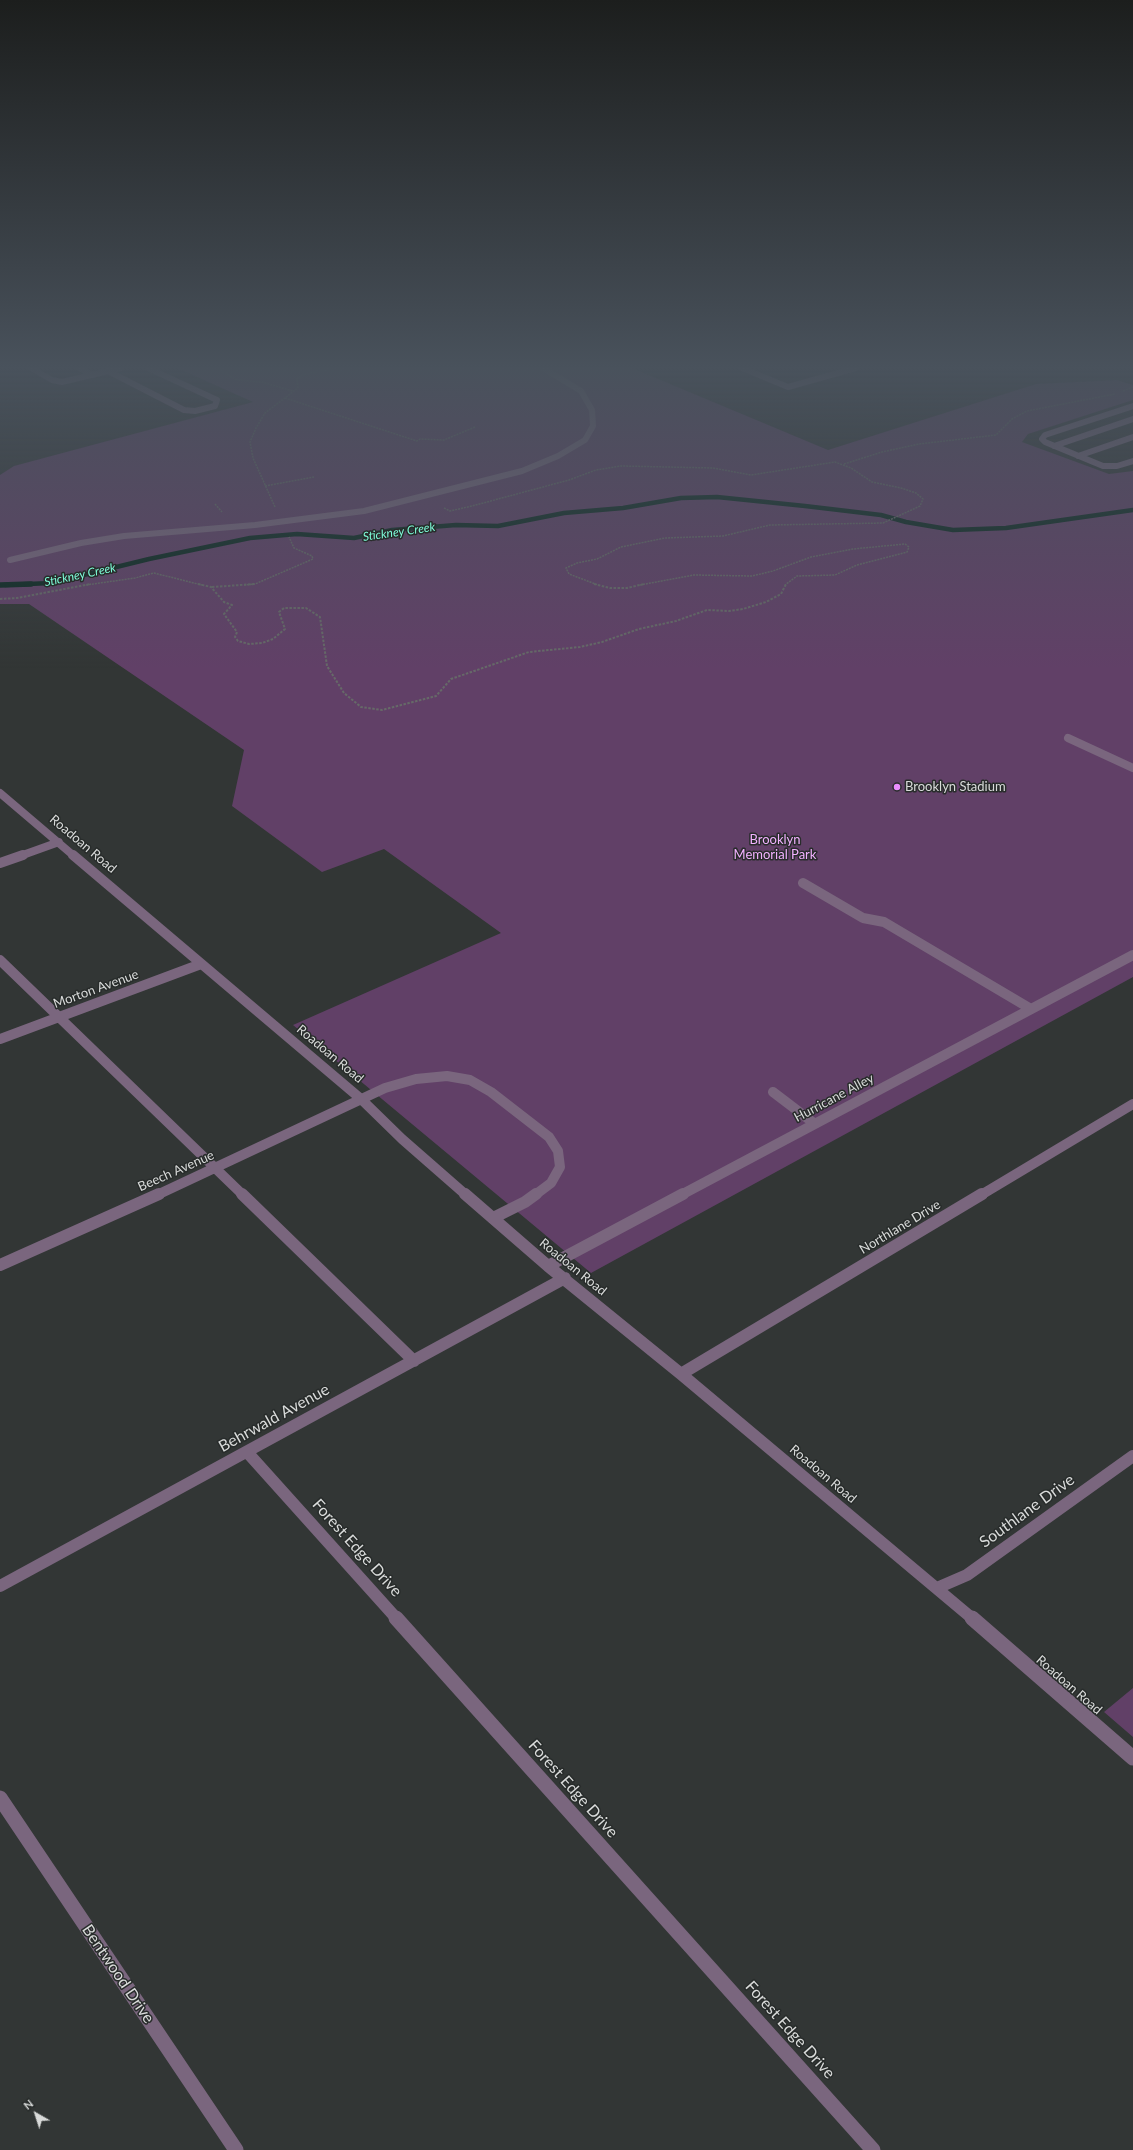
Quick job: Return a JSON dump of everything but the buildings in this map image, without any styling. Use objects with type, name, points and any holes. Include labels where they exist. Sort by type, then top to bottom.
[{"type":"street","points":[[10,560],[81,543],[124,536],[283,522],[364,511],[405,502],[528,468]]},
{"type":"street","points":[[1068,738],[1133,768]]},
{"type":"street","name":"Roadoan Road","points":[[0,793],[361,1099],[402,1139],[548,1266],[565,1278],[681,1374],[937,1588],[1133,1758]]},
{"type":"street","points":[[0,863],[59,842]]},
{"type":"street","points":[[803,884],[863,918],[884,922],[1031,1009]]},
{"type":"street","name":"Hurricane Alley","points":[[548,1266],[1133,955]]},
{"type":"street","points":[[0,960],[414,1360]]},
{"type":"street","name":"Morton Avenue","points":[[0,1039],[201,964]]},
{"type":"street","name":"Beech Avenue","points":[[0,1265],[215,1169],[385,1088],[416,1079],[447,1076],[470,1080],[496,1096],[549,1137],[558,1151],[560,1167],[551,1183],[525,1202],[493,1218]]},
{"type":"street","points":[[773,1092],[815,1124]]},
{"type":"street","name":"Northlane Drive","points":[[681,1374],[1133,1104]]},
{"type":"street","name":"Behrwald Avenue","points":[[0,1586],[565,1278]]},
{"type":"street","name":"Forest Edge Drive","points":[[247,1452],[872,2150]]},
{"type":"street","name":"Southlane Drive","points":[[937,1588],[967,1575],[1133,1456]]},
{"type":"street","name":"Bentwood Drive","points":[[0,1798],[236,2150]]},
{"type":"path","points":[[257,468],[283,522]]},
{"type":"path","points":[[450,511],[569,480],[596,470],[606,468]]},
{"type":"path","points":[[715,468],[751,475],[801,468]]},
{"type":"path","points":[[211,587],[218,592],[224,602],[232,605],[224,614],[238,632],[235,637],[238,641],[249,644],[262,643],[273,639],[285,629],[279,612],[284,608],[306,608],[320,617],[326,666],[344,693],[361,707],[382,710],[436,696],[451,679],[529,652],[580,647],[602,642],[639,629],[676,621],[707,610],[729,611],[743,609],[766,602],[781,594],[783,587],[789,580],[797,576],[835,575],[857,565],[907,552],[909,547],[905,544],[853,549],[811,557],[773,571],[752,576],[694,576],[664,579],[627,588],[610,588],[584,581],[569,574],[566,568],[577,563],[597,559],[621,547],[665,538],[723,536],[770,525],[884,523],[920,506],[923,499],[916,493],[901,488],[872,482],[852,468]]},
{"type":"path","points":[[265,486],[314,477]]},
{"type":"path","points":[[0,599],[17,598],[100,582],[135,578],[154,573],[211,587],[255,584],[313,559],[312,556],[294,548],[290,539]]},
{"type":"green space","name":"Brooklyn Memorial Park","points":[[10,468],[1094,468],[1109,474],[1133,471],[1133,977],[591,1273],[293,1025],[501,933],[384,849],[322,872],[232,806],[244,750],[29,604],[0,604],[0,475]]},
{"type":"green space","points":[[1133,1688],[1133,1737],[1104,1712]]},
{"type":"waterway","name":"Stickney Creek","points":[[19,584],[51,583],[149,559],[250,538],[297,534],[354,538],[392,530],[456,525],[498,526],[564,513],[623,508],[681,498],[717,497],[805,506],[881,515],[906,522],[953,530],[1006,528],[1133,510]]},
{"type":"waterway","name":"Stickney Creek","points":[[0,585],[19,584]]},
{"type":"waterway","name":"Stickney Creek","points":[[5,585],[19,584]]},
{"type":"waterway","name":"Stickney Creek","points":[[19,584],[31,584]]},
{"type":"place","name":"Brooklyn Stadium","points":[[897,787]]}]
